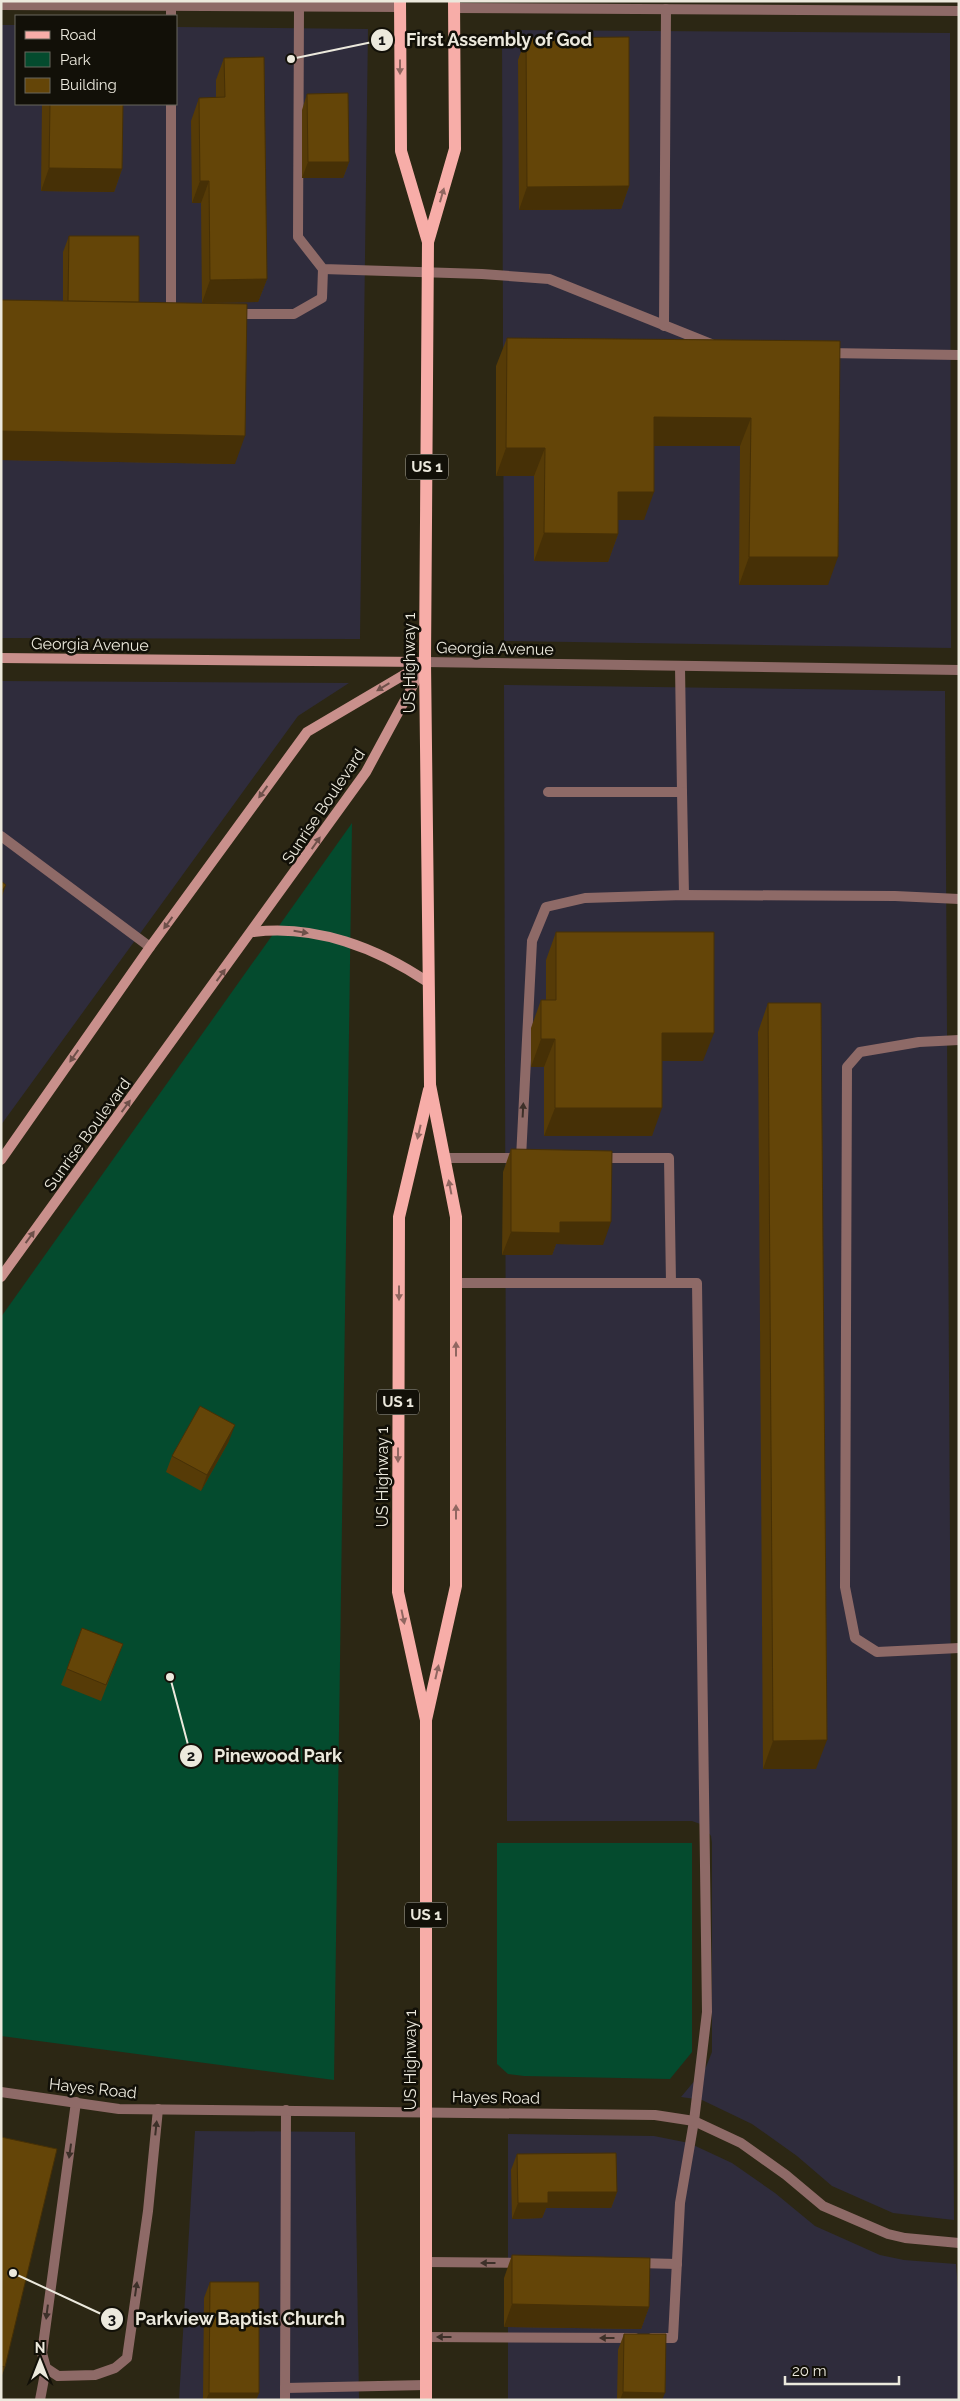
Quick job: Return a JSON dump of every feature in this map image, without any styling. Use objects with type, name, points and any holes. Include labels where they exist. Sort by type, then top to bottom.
[{"type":"main road","name":"US Highway 1","points":[[400,4],[401,151],[428,242],[429,272],[425,662],[430,1085],[456,1217],[456,1586],[426,1720]]},
{"type":"main road","name":"US Highway 1","points":[[428,242],[455,149],[454,4]]},
{"type":"main road","name":"Georgia Avenue","points":[[1,658],[425,662]]},
{"type":"main road","name":"Sunrise Boulevard","points":[[1,1277],[253,932],[366,772],[425,662]]},
{"type":"main road","points":[[1,1160],[150,948],[307,732],[425,662]]},
{"type":"main road","points":[[253,932],[288,930],[317,934],[356,944],[409,969],[429,983]]},
{"type":"main road","name":"US Highway 1","points":[[426,2400],[426,1720],[398,1592],[399,1217],[430,1085]]},
{"type":"street","points":[[1,5],[171,11],[400,4]]},
{"type":"street","points":[[454,4],[666,9],[959,11]]},
{"type":"street","points":[[228,314],[294,314],[322,298],[323,269],[298,237],[299,7]]},
{"type":"street","points":[[664,326],[666,9]]},
{"type":"street","points":[[171,105],[171,313],[180,313]]},
{"type":"street","points":[[323,269],[482,274],[550,279],[724,349]]},
{"type":"street","points":[[812,353],[959,354]]},
{"type":"street","name":"Georgia Avenue","points":[[425,662],[959,670]]},
{"type":"street","points":[[680,667],[684,895]]},
{"type":"street","points":[[548,792],[682,792]]},
{"type":"street","points":[[1,836],[150,948]]},
{"type":"street","points":[[444,1158],[526,1158],[532,941],[546,907],[585,898],[684,895],[895,896],[959,900]]},
{"type":"street","points":[[959,1040],[919,1042],[860,1052],[847,1067],[845,1587],[854,1638],[878,1652],[959,1648]]},
{"type":"street","points":[[590,1158],[669,1158],[671,1283]]},
{"type":"street","points":[[426,2337],[673,2338],[680,2203],[694,2121],[707,2012],[697,1283],[456,1283]]},
{"type":"street","name":"Hayes Road","points":[[1,2092],[119,2109],[655,2115],[694,2121],[741,2143],[786,2175],[823,2206],[888,2234],[905,2238],[959,2243]]},
{"type":"street","points":[[40,2400],[46,2368],[42,2353],[76,2102]]},
{"type":"street","points":[[46,2368],[58,2376],[95,2375],[115,2368],[127,2358],[148,2211],[158,2109]]},
{"type":"street","points":[[285,2400],[286,2110]]},
{"type":"street","points":[[426,2262],[538,2263]]},
{"type":"street","points":[[627,2263],[676,2264]]},
{"type":"street","points":[[285,2388],[426,2385]]},
{"type":"shaded area","points":[[1,25],[15,25],[15,105],[178,105],[178,27],[368,29],[360,639],[1,638]]},
{"type":"shaded area","points":[[502,30],[950,33],[951,648],[504,641]]},
{"type":"shaded area","points":[[1,681],[349,683],[298,716],[1,1125]]},
{"type":"shaded area","points":[[504,685],[945,691],[954,2220],[893,2213],[832,2186],[797,2156],[752,2124],[702,2100],[681,2097],[706,2067],[712,2052],[712,1843],[711,1836],[703,1825],[692,1821],[507,1821]]},
{"type":"shaded area","points":[[195,2131],[355,2132],[359,2400],[179,2400]]},
{"type":"shaded area","points":[[508,2134],[654,2136],[689,2143],[732,2163],[775,2193],[815,2226],[880,2255],[904,2260],[956,2264],[959,2302],[959,2400],[508,2400]]},
{"type":"green space","points":[[352,823],[334,2080],[1,2036],[1,1317]]},
{"type":"green space","points":[[497,1843],[692,1843],[692,2052],[670,2079],[524,2076],[508,2074],[497,2064]]},
{"type":"building","points":[[629,37],[629,186],[527,187],[526,38]]},
{"type":"building","points":[[264,57],[267,279],[210,280],[209,181],[200,181],[199,98],[225,97],[224,58]]},
{"type":"building","points":[[348,93],[349,162],[308,162],[307,94]]},
{"type":"building","points":[[50,105],[123,105],[122,169],[49,168]]},
{"type":"building","points":[[69,236],[139,236],[139,302],[68,301]]},
{"type":"building","points":[[1,300],[247,304],[245,436],[1,431]]},
{"type":"building","points":[[507,338],[840,341],[838,557],[749,557],[751,418],[654,417],[654,492],[618,492],[618,534],[544,533],[545,448],[506,448]]},
{"type":"building","points":[[1,881],[6,885],[1,892]]},
{"type":"building","points":[[556,932],[714,932],[714,1033],[662,1033],[662,1108],[555,1108],[555,1039],[541,1039],[541,1000],[556,1000]]},
{"type":"building","points":[[768,1003],[821,1003],[827,1740],[773,1741]]},
{"type":"building","points":[[511,1149],[612,1151],[611,1222],[560,1222],[560,1233],[511,1232]]},
{"type":"building","points":[[200,1406],[235,1425],[207,1475],[172,1456]]},
{"type":"building","points":[[82,1628],[123,1644],[106,1685],[67,1669]]},
{"type":"building","points":[[1,2137],[57,2149],[5,2367],[1,2366]]},
{"type":"building","points":[[616,2153],[617,2192],[548,2192],[548,2203],[518,2203],[517,2154]]},
{"type":"building","points":[[512,2255],[650,2258],[649,2307],[512,2304]]},
{"type":"building","points":[[210,2282],[259,2282],[259,2393],[209,2393]]},
{"type":"building","points":[[624,2334],[666,2334],[665,2393],[623,2392]]},
{"type":"place","name":"First Assembly of God","points":[[291,59]]},
{"type":"place","name":"Pinewood Park","points":[[170,1677]]},
{"type":"place","name":"Parkview Baptist Church","points":[[13,2273]]}]
